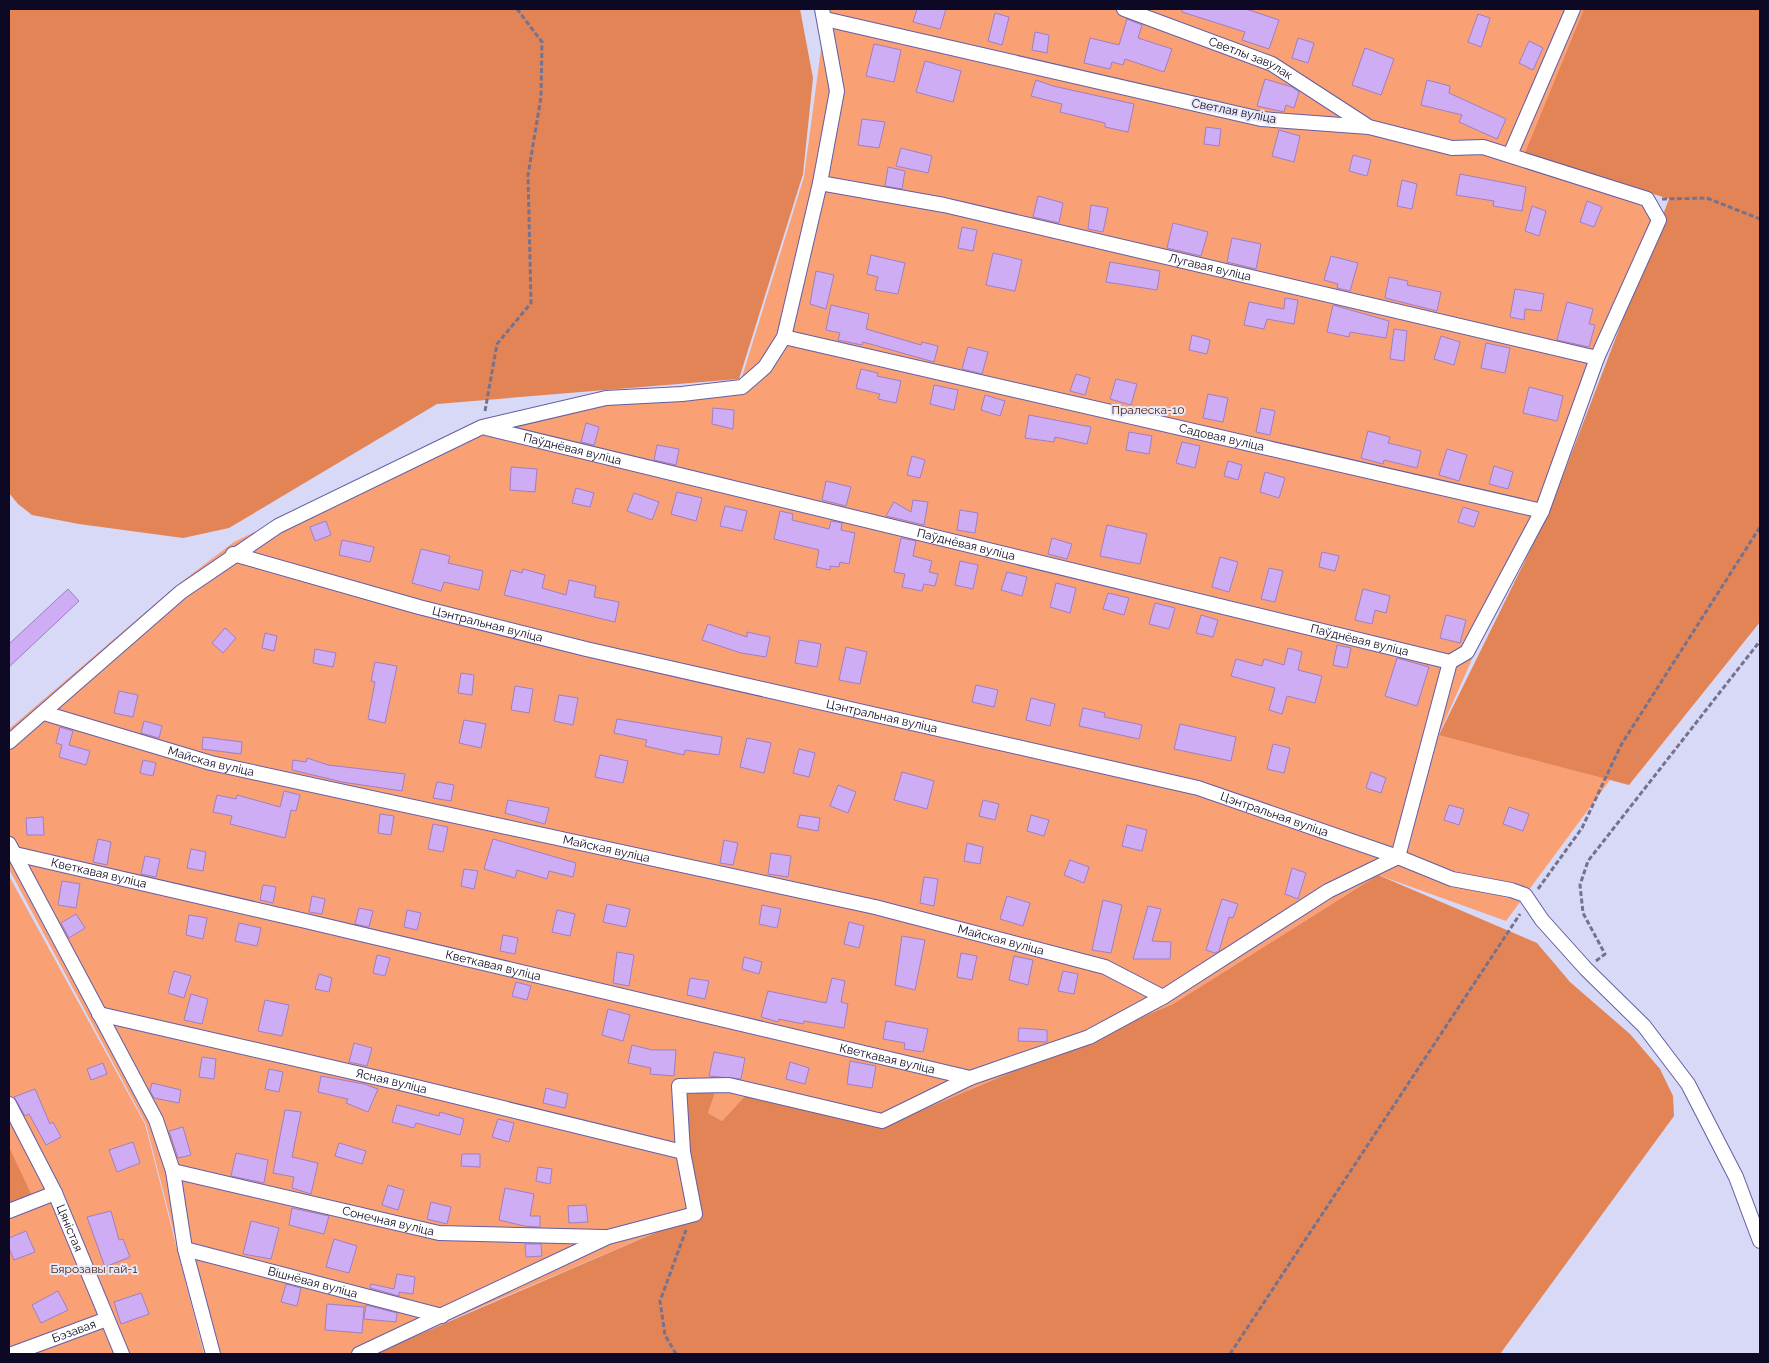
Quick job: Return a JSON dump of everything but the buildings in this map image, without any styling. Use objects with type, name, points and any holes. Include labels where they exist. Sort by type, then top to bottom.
[{"type":"street","name":"Светлы завулак","points":[[1124,9],[1272,64],[1369,127]]},
{"type":"street","points":[[1510,155],[1573,9]]},
{"type":"street","points":[[9,742],[181,592],[233,554],[278,526],[482,427],[606,398],[682,394],[742,387],[765,367],[784,337],[820,183],[838,92],[824,14]]},
{"type":"street","name":"Светлая вуліца","points":[[824,14],[1262,119],[1369,127],[1452,148],[1483,147],[1647,199]]},
{"type":"street","name":"Лугавая вуліца","points":[[820,183],[944,205],[1597,358]]},
{"type":"street","points":[[358,1354],[608,1237],[695,1214],[682,1152],[679,1086],[729,1085],[882,1121],[970,1078],[1090,1037],[1163,997],[1328,891],[1398,857],[1450,662],[1467,652],[1542,511],[1597,358],[1659,220],[1647,199]]},
{"type":"street","name":"Садовая вуліца","points":[[784,337],[1542,511]]},
{"type":"street","name":"Паўднёвая вуліца","points":[[482,427],[1450,662]]},
{"type":"street","name":"Цэнтральная вуліца","points":[[233,554],[419,607],[586,649],[1198,788],[1398,857],[1452,879],[1511,890],[1527,898]]},
{"type":"street","name":"Майская вуліца","points":[[44,713],[211,763],[875,907],[1105,967],[1163,997]]},
{"type":"street","points":[[12,849],[156,1120],[173,1171],[185,1250],[213,1354]]},
{"type":"street","name":"Кветкавая вуліца","points":[[12,849],[636,1000],[970,1078]]},
{"type":"street","points":[[1527,898],[1542,920],[1586,969],[1644,1026],[1688,1084],[1736,1176],[1760,1241]]},
{"type":"street","name":"Ясная вуліца","points":[[99,1014],[400,1083],[682,1152]]},
{"type":"street","name":"Цяністая","points":[[9,1104],[55,1193],[122,1354]]},
{"type":"street","name":"Сонечная вуліца","points":[[173,1171],[439,1233],[608,1237]]},
{"type":"street","points":[[9,1211],[55,1193]]},
{"type":"street","name":"Вішнёвая вуліца","points":[[185,1250],[442,1316]]},
{"type":"street","name":"Бэзавая","points":[[12,1354],[107,1319]]},
{"type":"path","points":[[482,427],[497,344],[531,303],[528,175],[541,97],[542,42],[518,9]]},
{"type":"path","points":[[1647,199],[1707,198],[1760,219]]},
{"type":"path","points":[[1230,1354],[1527,898],[1582,828],[1622,745],[1760,527]]},
{"type":"path","points":[[1586,969],[1605,954],[1583,913],[1580,885],[1588,861],[1760,641]]},
{"type":"path","points":[[676,1354],[665,1335],[660,1301],[692,1215]]},
{"type":"green space","name":"Пралеска-10","points":[[823,9],[1590,9],[1533,156],[1649,194],[1667,218],[1439,734],[1610,780],[1506,921],[1378,875],[1173,1004],[908,1116],[746,1095],[722,1121],[708,1113],[716,1090],[683,1095],[694,1216],[371,1354],[205,1354],[146,1124],[9,869],[9,729],[176,586],[234,542],[475,423],[606,394],[741,380],[804,177],[825,19]]},
{"type":"green space","name":"Бярозавы гай-1","points":[[9,876],[145,1124],[204,1354],[9,1354]]},
{"type":"shaded area","points":[[9,9],[800,9],[813,78],[803,174],[739,379],[437,404],[229,528],[183,538],[79,524],[32,515],[18,504],[9,493]]},
{"type":"shaded area","points":[[1584,9],[1760,9],[1760,622],[1629,785],[1439,735],[1549,512],[1669,199],[1525,153]]},
{"type":"shaded area","points":[[1378,875],[1537,943],[1570,982],[1630,1034],[1660,1069],[1673,1096],[1674,1116],[1500,1354],[374,1354],[694,1216],[683,1095],[716,1090],[708,1113],[722,1121],[746,1095],[908,1116],[1173,1004]]},
{"type":"shaded area","points":[[9,1147],[33,1198],[9,1209]]}]
